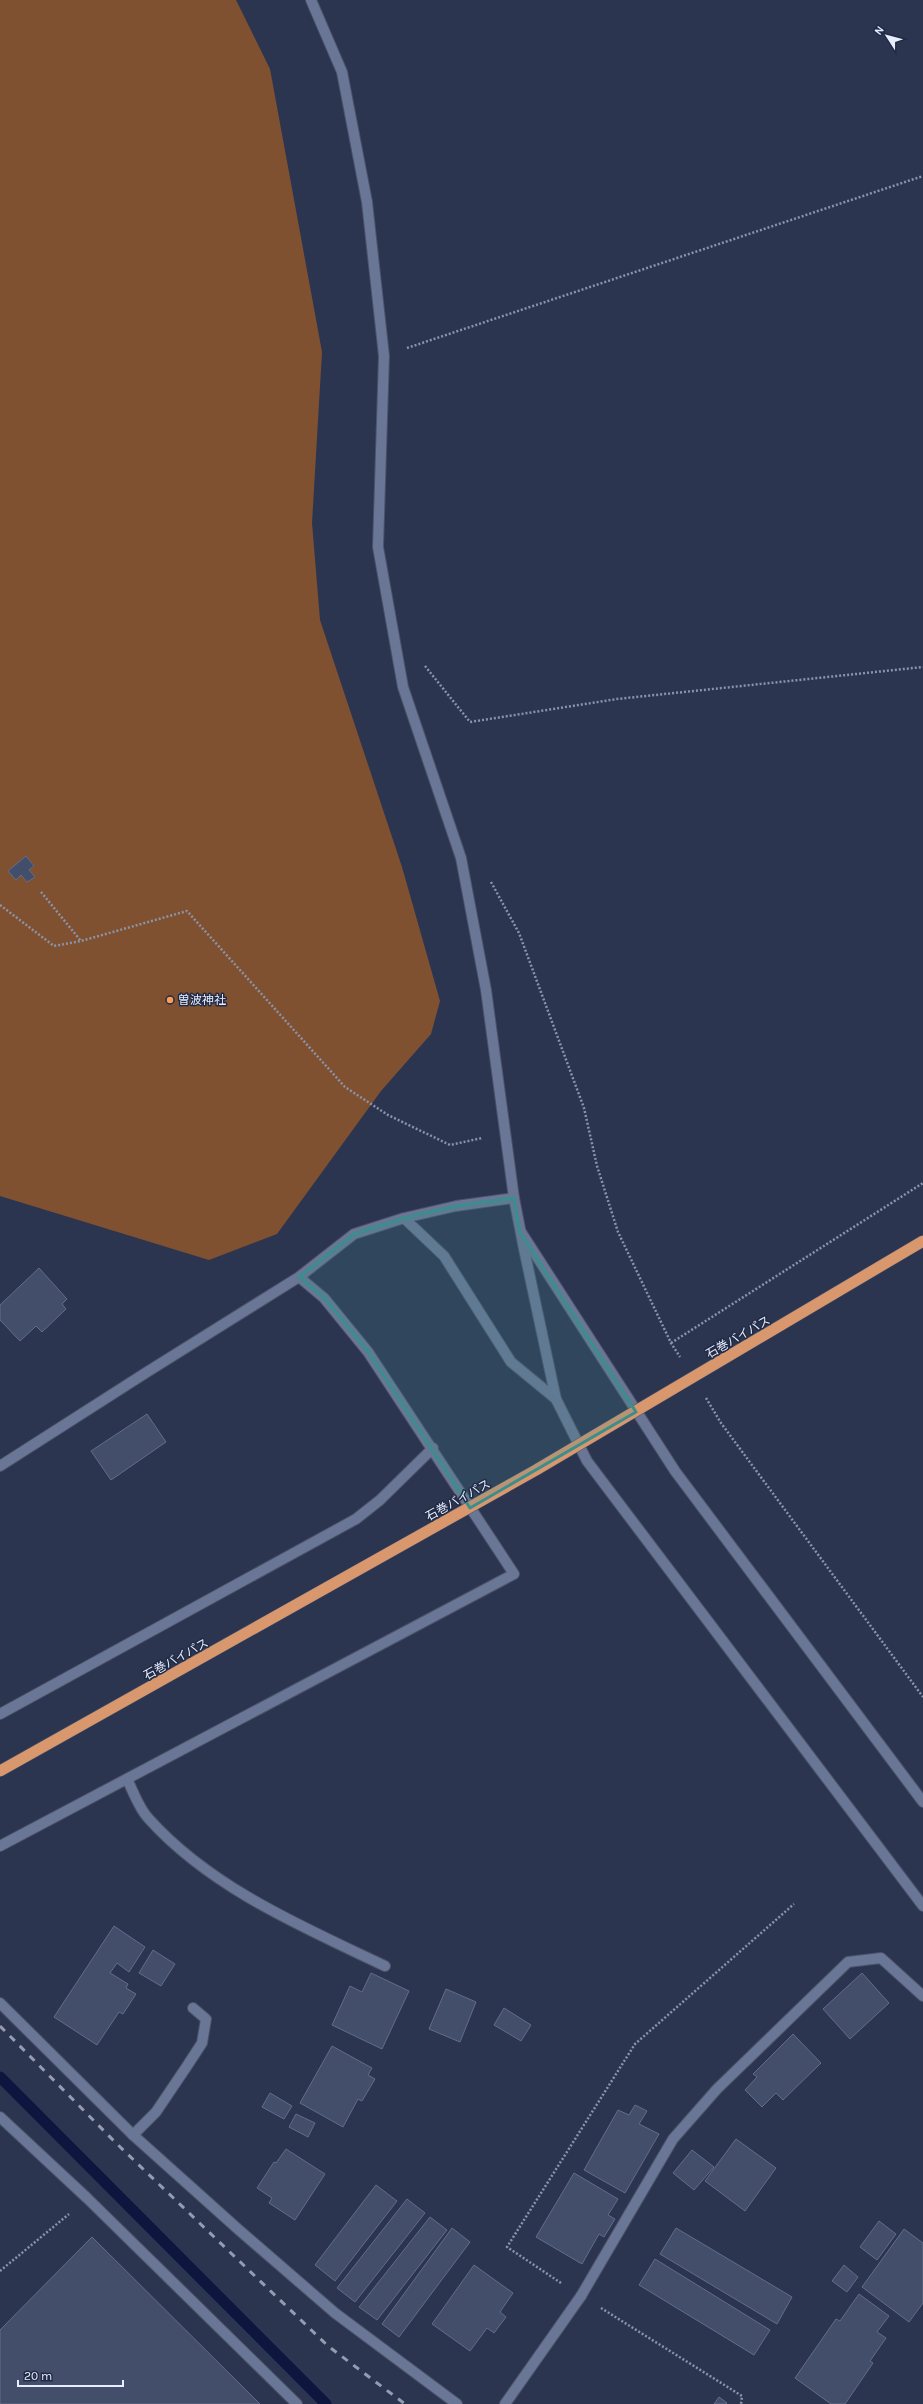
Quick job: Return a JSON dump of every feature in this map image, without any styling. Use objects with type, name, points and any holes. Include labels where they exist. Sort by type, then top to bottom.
[{"type":"highway","name":"石巻バイパス","points":[[0,1771],[536,1470],[923,1241]]},
{"type":"street","points":[[310,0],[342,72],[367,202],[384,356],[378,547],[403,687],[461,858],[486,990],[514,1198],[556,1399],[587,1461],[923,1906]]},
{"type":"street","points":[[0,1466],[299,1277],[354,1234],[404,1218],[469,1204],[514,1198]]},
{"type":"street","points":[[404,1218],[444,1256],[511,1362],[556,1399]]},
{"type":"street","points":[[520,1232],[675,1471],[923,1802]]},
{"type":"street","points":[[0,1846],[514,1574],[433,1448],[368,1352],[324,1298],[299,1277]]},
{"type":"street","points":[[0,1714],[356,1519],[380,1500],[433,1448]]},
{"type":"street","points":[[127,1779],[148,1818],[182,1850],[236,1890],[318,1933],[386,1966]]},
{"type":"street","points":[[506,2404],[581,2296],[673,2139],[717,2089],[848,1962],[881,1958],[923,1996]]},
{"type":"street","points":[[0,2003],[133,2135],[335,2313],[457,2404]]},
{"type":"street","points":[[133,2135],[156,2112],[202,2043],[206,2019],[194,2008]]},
{"type":"street","points":[[0,2117],[88,2198],[297,2404]]},
{"type":"path","points":[[384,356],[923,176]]},
{"type":"path","points":[[396,644],[418,657],[470,722],[617,699],[923,667]]},
{"type":"path","points":[[461,858],[492,883],[519,933],[584,1108],[597,1166],[618,1232],[671,1343],[683,1363]]},
{"type":"path","points":[[41,892],[81,941]]},
{"type":"path","points":[[0,905],[54,946],[81,941],[187,911],[345,1087],[388,1115],[450,1145],[505,1133]]},
{"type":"path","points":[[671,1343],[923,1183]]},
{"type":"path","points":[[704,1396],[721,1423],[923,1697]]},
{"type":"path","points":[[0,2271],[88,2198]]},
{"type":"highlighted area","points":[[514,1198],[520,1232],[636,1412],[470,1508],[368,1352],[324,1298],[299,1277],[354,1234],[404,1218],[456,1206]]},
{"type":"shaded area","points":[[0,0],[236,0],[270,69],[322,352],[312,523],[320,620],[402,867],[440,1001],[431,1034],[381,1091],[277,1234],[209,1260],[0,1196]]},
{"type":"building","points":[[26,856],[34,866],[29,870],[35,877],[27,882],[21,875],[16,880],[8,871]]},
{"type":"building","points":[[39,1268],[67,1299],[62,1304],[66,1309],[42,1332],[36,1326],[20,1341],[0,1320],[0,1305]]},
{"type":"building","points":[[147,1414],[166,1442],[111,1480],[91,1451]]},
{"type":"building","points":[[114,1926],[145,1947],[129,1972],[117,1963],[110,1973],[128,1984],[126,1988],[136,1994],[123,2014],[119,2012],[97,2045],[54,2017]]},
{"type":"building","points":[[153,1950],[175,1964],[161,1986],[139,1973]]},
{"type":"building","points":[[371,1973],[409,1991],[382,2049],[332,2025],[350,1986],[362,1992]]},
{"type":"building","points":[[862,1973],[889,2003],[850,2039],[823,2009]]},
{"type":"building","points":[[446,1989],[476,2002],[460,2042],[429,2029]]},
{"type":"building","points":[[504,2008],[531,2025],[521,2041],[494,2025]]},
{"type":"building","points":[[793,2034],[821,2063],[783,2100],[776,2093],[762,2107],[745,2090],[757,2077],[753,2074]]},
{"type":"building","points":[[332,2046],[372,2068],[368,2075],[375,2079],[362,2101],[358,2099],[343,2127],[300,2103]]},
{"type":"building","points":[[270,2093],[292,2106],[284,2119],[262,2107]]},
{"type":"building","points":[[635,2105],[647,2111],[639,2124],[659,2134],[625,2193],[584,2170],[618,2110],[629,2115]]},
{"type":"building","points":[[296,2114],[315,2123],[308,2137],[289,2127]]},
{"type":"building","points":[[736,2139],[776,2168],[745,2211],[705,2181]]},
{"type":"building","points":[[286,2149],[325,2174],[295,2220],[269,2203],[272,2198],[257,2188],[274,2162],[276,2163]]},
{"type":"building","points":[[692,2150],[714,2167],[694,2190],[673,2173]]},
{"type":"building","points":[[574,2173],[618,2199],[608,2215],[615,2219],[604,2237],[599,2234],[582,2264],[536,2237]]},
{"type":"building","points":[[376,2185],[397,2201],[335,2281],[315,2265]]},
{"type":"building","points":[[407,2199],[425,2213],[355,2302],[337,2288]]},
{"type":"building","points":[[430,2217],[447,2230],[377,2320],[359,2307]]},
{"type":"building","points":[[879,2221],[896,2234],[877,2260],[860,2247]]},
{"type":"building","points":[[452,2228],[470,2242],[399,2337],[382,2324]]},
{"type":"building","points":[[676,2228],[792,2297],[777,2324],[660,2254]]},
{"type":"building","points":[[904,2229],[923,2243],[923,2303],[909,2322],[862,2287]]},
{"type":"building","points":[[92,2237],[260,2404],[0,2404],[0,2330]]},
{"type":"building","points":[[655,2259],[770,2330],[754,2355],[639,2285]]},
{"type":"building","points":[[474,2265],[513,2293],[500,2312],[506,2317],[494,2333],[487,2328],[470,2351],[432,2324]]},
{"type":"building","points":[[844,2265],[858,2277],[847,2292],[832,2281]]},
{"type":"building","points":[[859,2294],[889,2316],[877,2332],[886,2338],[870,2361],[873,2363],[845,2404],[831,2404],[795,2378],[836,2319],[840,2321]]},
{"type":"building","points":[[719,2397],[727,2403],[714,2404]]},
{"type":"waterway","points":[[0,2077],[326,2404]]},
{"type":"railway","points":[[0,2026],[117,2144],[328,2346],[405,2404]]},
{"type":"place","name":"曽波神社","points":[[170,1000]]}]
